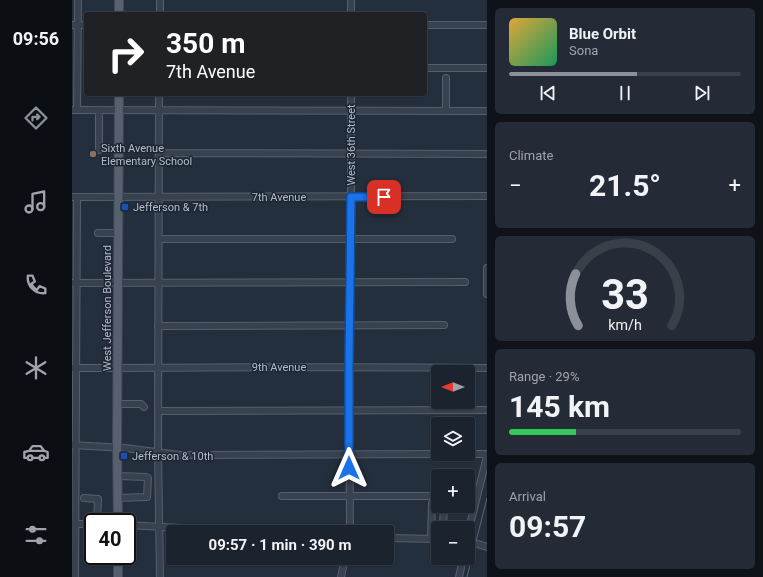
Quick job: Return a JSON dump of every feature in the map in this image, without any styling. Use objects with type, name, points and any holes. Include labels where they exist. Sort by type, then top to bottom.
[{"type":"main road","points":[[119,0],[119,12]]},
{"type":"main road","name":"West Jefferson Boulevard","points":[[118,513],[117,369],[119,96]]},
{"type":"main road","points":[[118,565],[118,577]]},
{"type":"street","points":[[78,0],[75,25],[75,110],[487,111]]},
{"type":"street","points":[[160,0],[160,12]]},
{"type":"street","points":[[351,0],[351,12]]},
{"type":"street","points":[[427,25],[487,26]]},
{"type":"street","points":[[427,68],[487,68]]},
{"type":"street","points":[[446,78],[446,110]]},
{"type":"street","points":[[159,96],[158,451],[160,577]]},
{"type":"street","name":"West 36th Street","points":[[350,525],[349,325],[351,239],[351,96]]},
{"type":"street","points":[[100,110],[100,150]]},
{"type":"street","points":[[159,153],[487,154]]},
{"type":"street","name":"7th Avenue","points":[[74,197],[487,196]]},
{"type":"street","points":[[74,197],[73,524],[75,577]]},
{"type":"street","points":[[98,233],[118,233]]},
{"type":"street","points":[[159,239],[452,239]]},
{"type":"street","points":[[487,268],[487,294]]},
{"type":"street","points":[[74,283],[350,281],[465,282]]},
{"type":"street","points":[[158,326],[444,325]]},
{"type":"street","name":"9th Avenue","points":[[74,368],[117,369],[349,366],[487,368]]},
{"type":"street","points":[[117,404],[142,404],[144,407]]},
{"type":"street","points":[[158,411],[487,410]]},
{"type":"street","points":[[74,445],[117,447],[179,454],[431,454]]},
{"type":"street","points":[[471,521],[487,455],[475,454]]},
{"type":"street","points":[[118,476],[148,478],[148,497],[118,498]]},
{"type":"street","points":[[282,496],[431,496]]},
{"type":"street","points":[[84,498],[98,499],[97,513]]},
{"type":"street","points":[[73,524],[84,524]]},
{"type":"street","points":[[136,525],[166,526]]},
{"type":"street","points":[[394,538],[431,539]]},
{"type":"street","points":[[475,544],[487,547]]},
{"type":"street","points":[[340,577],[343,565]]},
{"type":"street","points":[[459,577],[462,565]]},
{"type":"tram line","points":[[467,577],[487,498]]},
{"type":"place","name":"Sixth Avenue Elementary School","points":[[93,154]]},
{"type":"place","name":"Jefferson & 7th","points":[[125,207]]},
{"type":"place","name":"Jefferson & 10th","points":[[124,456]]},
{"type":"route","points":[[349,468],[351,197],[384,197]]}]
